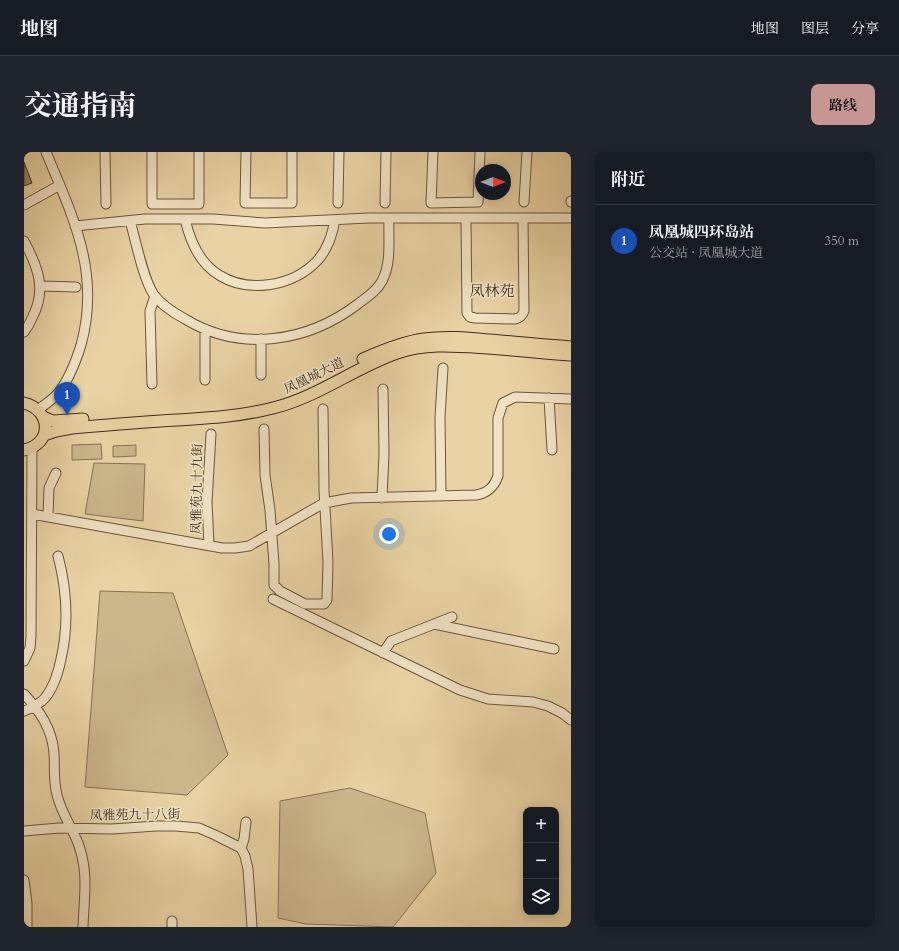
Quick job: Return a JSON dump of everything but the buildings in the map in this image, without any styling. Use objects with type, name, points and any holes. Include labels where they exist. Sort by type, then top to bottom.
[{"type":"main road","name":"凤凰城大道","points":[[24,403],[32,405],[41,414],[53,420],[228,409],[288,397],[306,390],[378,352],[424,339],[465,338],[571,347]]},
{"type":"main road","name":"凤凰城大道","points":[[44,435],[56,430],[72,428],[257,412],[300,400],[379,360],[400,352],[429,346],[460,346],[571,355]]},
{"type":"main road","points":[[28,449],[37,445],[44,435],[46,426],[41,414]]},
{"type":"street","points":[[41,414],[59,393],[74,365],[84,335],[88,304],[87,272],[84,256],[75,226],[46,152]]},
{"type":"street","points":[[105,152],[106,204]]},
{"type":"street","points":[[152,152],[152,204],[199,204],[199,152]]},
{"type":"street","points":[[246,152],[246,203],[292,203],[292,152]]},
{"type":"street","points":[[338,203],[339,152]]},
{"type":"street","points":[[385,203],[386,152]]},
{"type":"street","points":[[433,152],[432,203],[478,202],[480,152]]},
{"type":"street","points":[[524,202],[526,152]]},
{"type":"street","points":[[24,205],[60,185]]},
{"type":"street","points":[[75,226],[130,221],[185,219],[213,219],[265,223],[389,218],[571,218]]},
{"type":"street","points":[[130,221],[148,284],[155,296],[164,306],[205,329],[223,335],[261,340],[283,338],[305,333],[326,325],[345,314],[374,292],[382,281],[387,268],[389,218]]},
{"type":"street","points":[[185,219],[193,245],[200,256],[214,271],[233,282],[248,285],[279,283],[293,278],[307,270],[318,260],[326,248],[332,234],[335,220]]},
{"type":"street","points":[[466,219],[467,313],[470,317],[475,318],[515,319],[520,318],[524,311],[523,219]]},
{"type":"street","points":[[24,241],[34,262],[41,286],[39,300],[34,314],[24,332]]},
{"type":"street","points":[[41,286],[76,287]]},
{"type":"street","points":[[152,384],[150,311],[155,296]]},
{"type":"street","points":[[205,329],[205,380]]},
{"type":"street","points":[[261,340],[262,375]]},
{"type":"street","points":[[441,496],[440,417],[443,368]]},
{"type":"street","points":[[382,498],[384,433],[383,389]]},
{"type":"street","points":[[32,514],[222,548],[249,546],[324,503],[351,498],[483,494],[495,483],[498,476],[498,418],[503,403],[515,397],[571,399]]},
{"type":"street","points":[[549,398],[552,450]]},
{"type":"street","points":[[264,429],[265,474],[272,533],[274,585],[276,588],[305,604],[324,604],[327,600],[328,562],[324,503],[323,409]]},
{"type":"street","name":"凤雅苑九十九街","points":[[209,545],[207,502],[211,434]]},
{"type":"street","points":[[24,661],[30,648],[31,637],[28,578],[32,514],[28,449]]},
{"type":"street","points":[[48,518],[49,488],[56,473]]},
{"type":"street","points":[[24,711],[35,706],[44,699],[54,686],[64,645],[66,600],[64,578],[58,556]]},
{"type":"street","points":[[273,599],[460,690],[473,695],[502,701],[518,700],[548,706],[562,713],[571,720]]},
{"type":"street","points":[[383,653],[391,641],[452,616]]},
{"type":"street","points":[[434,624],[554,649]]},
{"type":"street","points":[[24,694],[35,706],[45,722],[52,738],[55,789],[59,802],[78,843],[83,859],[86,892],[83,927]]},
{"type":"street","points":[[246,822],[244,839],[241,848],[245,856],[248,869],[252,927]]},
{"type":"street","name":"凤雅苑九十八街","points":[[24,831],[71,828],[112,829],[156,826],[199,828],[241,848]]},
{"type":"street","points":[[24,880],[27,903],[27,927]]},
{"type":"shaded area","points":[[101,444],[102,459],[72,460],[72,445]]},
{"type":"shaded area","points":[[136,445],[136,456],[113,457],[113,446]]},
{"type":"shaded area","points":[[94,463],[145,464],[143,521],[85,514]]},
{"type":"shaded area","points":[[100,591],[173,593],[228,755],[187,795],[85,787]]},
{"type":"shaded area","points":[[350,788],[425,813],[436,873],[393,927],[306,924],[278,918],[280,801]]},
{"type":"place","name":"凤凰城四环岛站","points":[[67,415]]},
{"type":"district","name":"凤林苑","points":[[492,291]]}]
